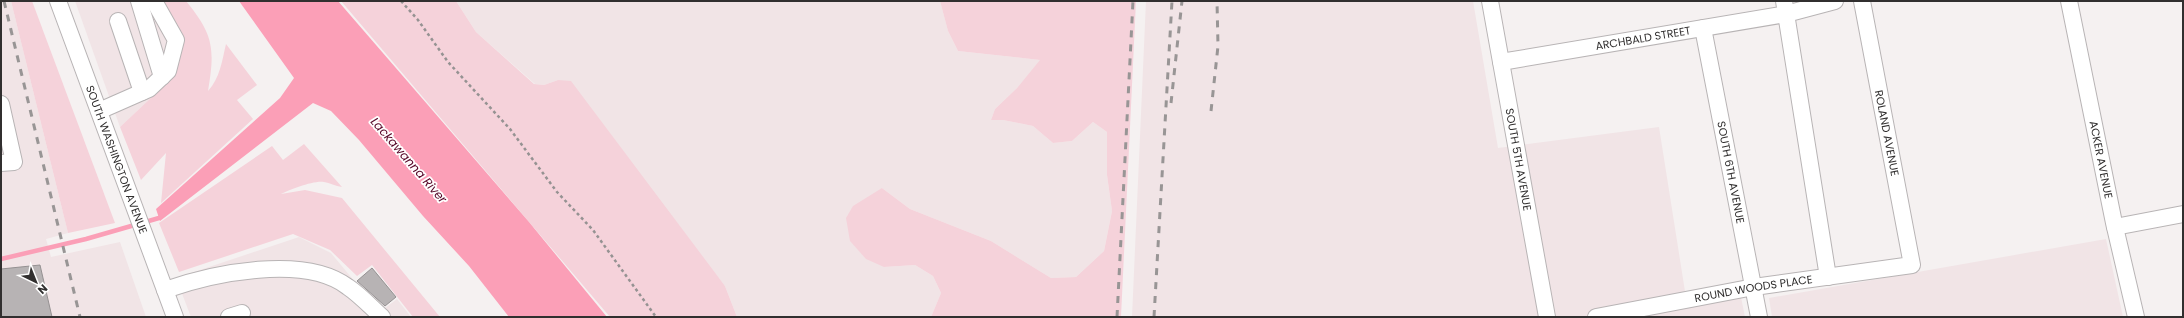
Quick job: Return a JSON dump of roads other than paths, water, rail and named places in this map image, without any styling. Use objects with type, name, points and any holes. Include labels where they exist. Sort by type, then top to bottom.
[{"type":"street","name":"SOUTH WASHINGTON AVENUE","points":[[58,1],[176,317]]},
{"type":"street","points":[[139,1],[162,77]]},
{"type":"street","points":[[99,111],[149,89],[168,71],[176,40],[154,1]]},
{"type":"street","name":"SOUTH 5TH AVENUE","points":[[1490,1],[1547,317]]},
{"type":"street","name":"ARCHBALD STREET","points":[[1501,62],[1703,28],[1785,8],[1835,1]]},
{"type":"street","name":"ROLAND AVENUE","points":[[1862,1],[1912,265]]},
{"type":"street","name":"ACKER AVENUE","points":[[2069,1],[2115,227],[2136,317]]},
{"type":"street","points":[[1785,8],[1828,277]]},
{"type":"street","points":[[118,21],[142,92]]},
{"type":"street","name":"SOUTH 6TH AVENUE","points":[[1703,28],[1759,317]]},
{"type":"street","points":[[1,104],[8,163]]},
{"type":"street","points":[[2115,227],[2183,214]]},
{"type":"street","name":"ROUND WOODS PLACE","points":[[1596,317],[1754,286],[1912,265]]},
{"type":"street","points":[[165,290],[218,276],[298,268],[323,274],[348,286],[382,317]]},
{"type":"water","name":"Lackawanna River","points":[[239,1],[338,1],[529,222],[607,317],[509,317],[469,266],[423,216],[359,140],[331,111],[313,103],[160,221],[156,209],[280,98],[294,78]]},
{"type":"waterway","points":[[1,259],[86,239],[159,218],[163,214]]},
{"type":"railway","points":[[4,1],[80,317]]},
{"type":"railway","points":[[1117,317],[1133,1]]},
{"type":"railway","points":[[1154,317],[1172,1]]},
{"type":"railway","points":[[1171,103],[1182,1]]},
{"type":"railway","points":[[1211,111],[1218,46],[1217,1]]}]
